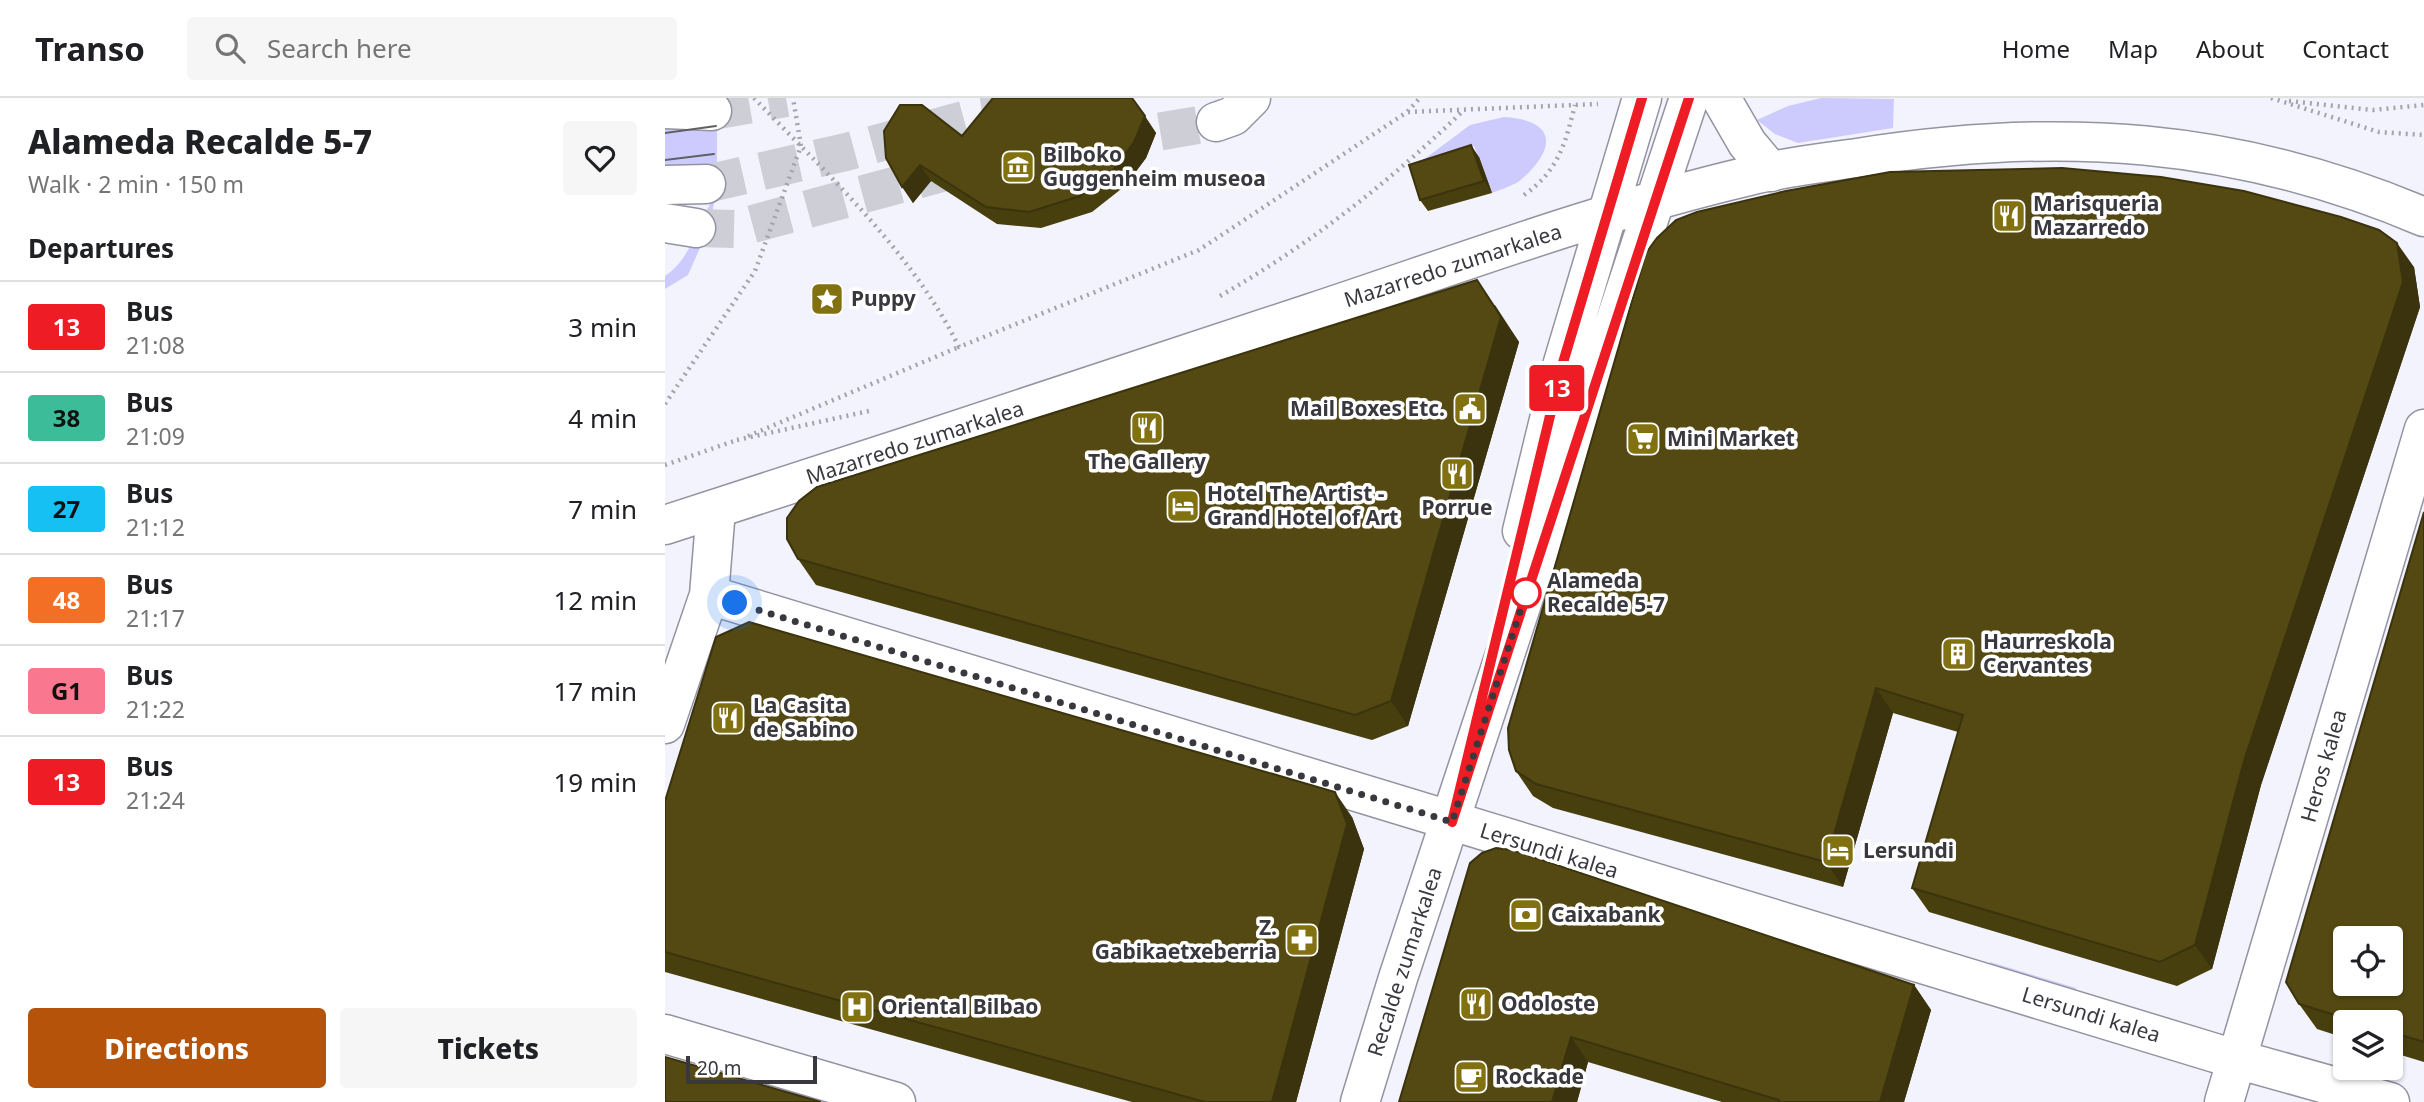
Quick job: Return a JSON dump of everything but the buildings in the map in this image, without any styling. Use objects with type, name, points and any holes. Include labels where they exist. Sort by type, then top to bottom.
[{"type":"main road","points":[[1216,122],[1233,116],[1251,98]]},
{"type":"main road","points":[[1699,100],[1747,144],[1771,172]]},
{"type":"main road","name":"Recalde zumarkalea","points":[[1360,1102],[1398,978],[1452,822],[1654,200],[1699,100]]},
{"type":"main road","name":"Recalde zumarkalea","points":[[1452,822],[1562,366],[1641,102]]},
{"type":"main road","points":[[665,109],[712,111]]},
{"type":"main road","name":"Mazarredo zumarkalea","points":[[665,525],[1654,200],[1771,172],[1930,146],[2098,140],[2158,145],[2300,173],[2424,217]]},
{"type":"main road","points":[[665,186],[706,184]]},
{"type":"main road","name":"Heros kalea","points":[[2224,1102],[2424,429]]},
{"type":"main road","points":[[665,724],[709,596],[716,509]]},
{"type":"main road","name":"Lersundi kalea","points":[[709,596],[1903,958],[2390,1102]]},
{"type":"main road","points":[[665,1034],[896,1102]]},
{"type":"path","points":[[754,98],[870,218],[947,324],[959,347]]},
{"type":"path","points":[[665,404],[755,271],[801,146],[793,98]]},
{"type":"path","points":[[665,465],[737,440],[1199,250],[1407,112],[1420,98]]},
{"type":"path","points":[[2271,98],[2379,132],[2424,135]]},
{"type":"path","points":[[2278,100],[2373,110],[2424,105]]},
{"type":"path","points":[[1407,112],[1600,104]]},
{"type":"path","points":[[1209,303],[1271,267],[1342,218],[1407,165],[1464,110]]},
{"type":"shaded area","points":[[1821,98],[1894,99],[1893,128],[1798,143],[1775,134],[1757,120],[1788,106]]},
{"type":"shaded area","points":[[1504,117],[1533,123],[1542,129],[1546,137],[1542,156],[1516,183],[1492,193],[1474,146],[1419,163],[1470,125]]},
{"type":"shaded area","points":[[665,120],[717,122],[717,168],[665,171]]},
{"type":"shaded area","points":[[716,192],[710,225],[688,275],[665,289],[665,276],[682,260]]},
{"type":"shaded area","points":[[1990,962],[2076,988],[2074,994],[1988,967]]},
{"type":"tunnel","points":[[712,111],[786,98]]},
{"type":"tunnel","points":[[706,184],[846,152],[967,119],[1096,98]]},
{"type":"tunnel","points":[[1104,141],[1216,122]]},
{"type":"tunnel","points":[[696,228],[734,229],[953,170]]},
{"type":"tram line","points":[[665,133],[716,126]]},
{"type":"tram line","points":[[665,160],[714,154]]},
{"type":"bus line","name":"13","points":[[1642,98],[1562,366],[1452,822],[1689,98]]},
{"type":"place","name":"Bilboko Guggenheim museoa","points":[[1018,167]]},
{"type":"place","name":"Marisqueria Mazarredo","points":[[2009,216]]},
{"type":"place","name":"Puppy","points":[[827,299]]},
{"type":"place","name":"Mail Boxes Etc.","points":[[1470,409]]},
{"type":"place","name":"The Gallery","points":[[1147,428]]},
{"type":"place","name":"Mini Market","points":[[1643,439]]},
{"type":"place","name":"Porrue","points":[[1457,474]]},
{"type":"place","name":"Hotel The Artist - Grand Hotel of Art","points":[[1183,506]]},
{"type":"place","name":"Alameda Recalde 5-7","points":[[1526,593]]},
{"type":"place","name":"Haurreskola Cervantes","points":[[1958,654]]},
{"type":"place","name":"La Casita de Sabino","points":[[728,718]]},
{"type":"place","name":"Lersundi","points":[[1838,851]]},
{"type":"place","name":"Caixabank","points":[[1526,915]]},
{"type":"place","name":"Z. Gabikaetxeberria","points":[[1302,940]]},
{"type":"place","name":"Odoloste","points":[[1476,1004]]},
{"type":"place","name":"Oriental Bilbao","points":[[857,1007]]},
{"type":"place","name":"Rockade","points":[[1471,1077]]},
{"type":"route","points":[[735,603],[1452,822],[1526,593]]}]
